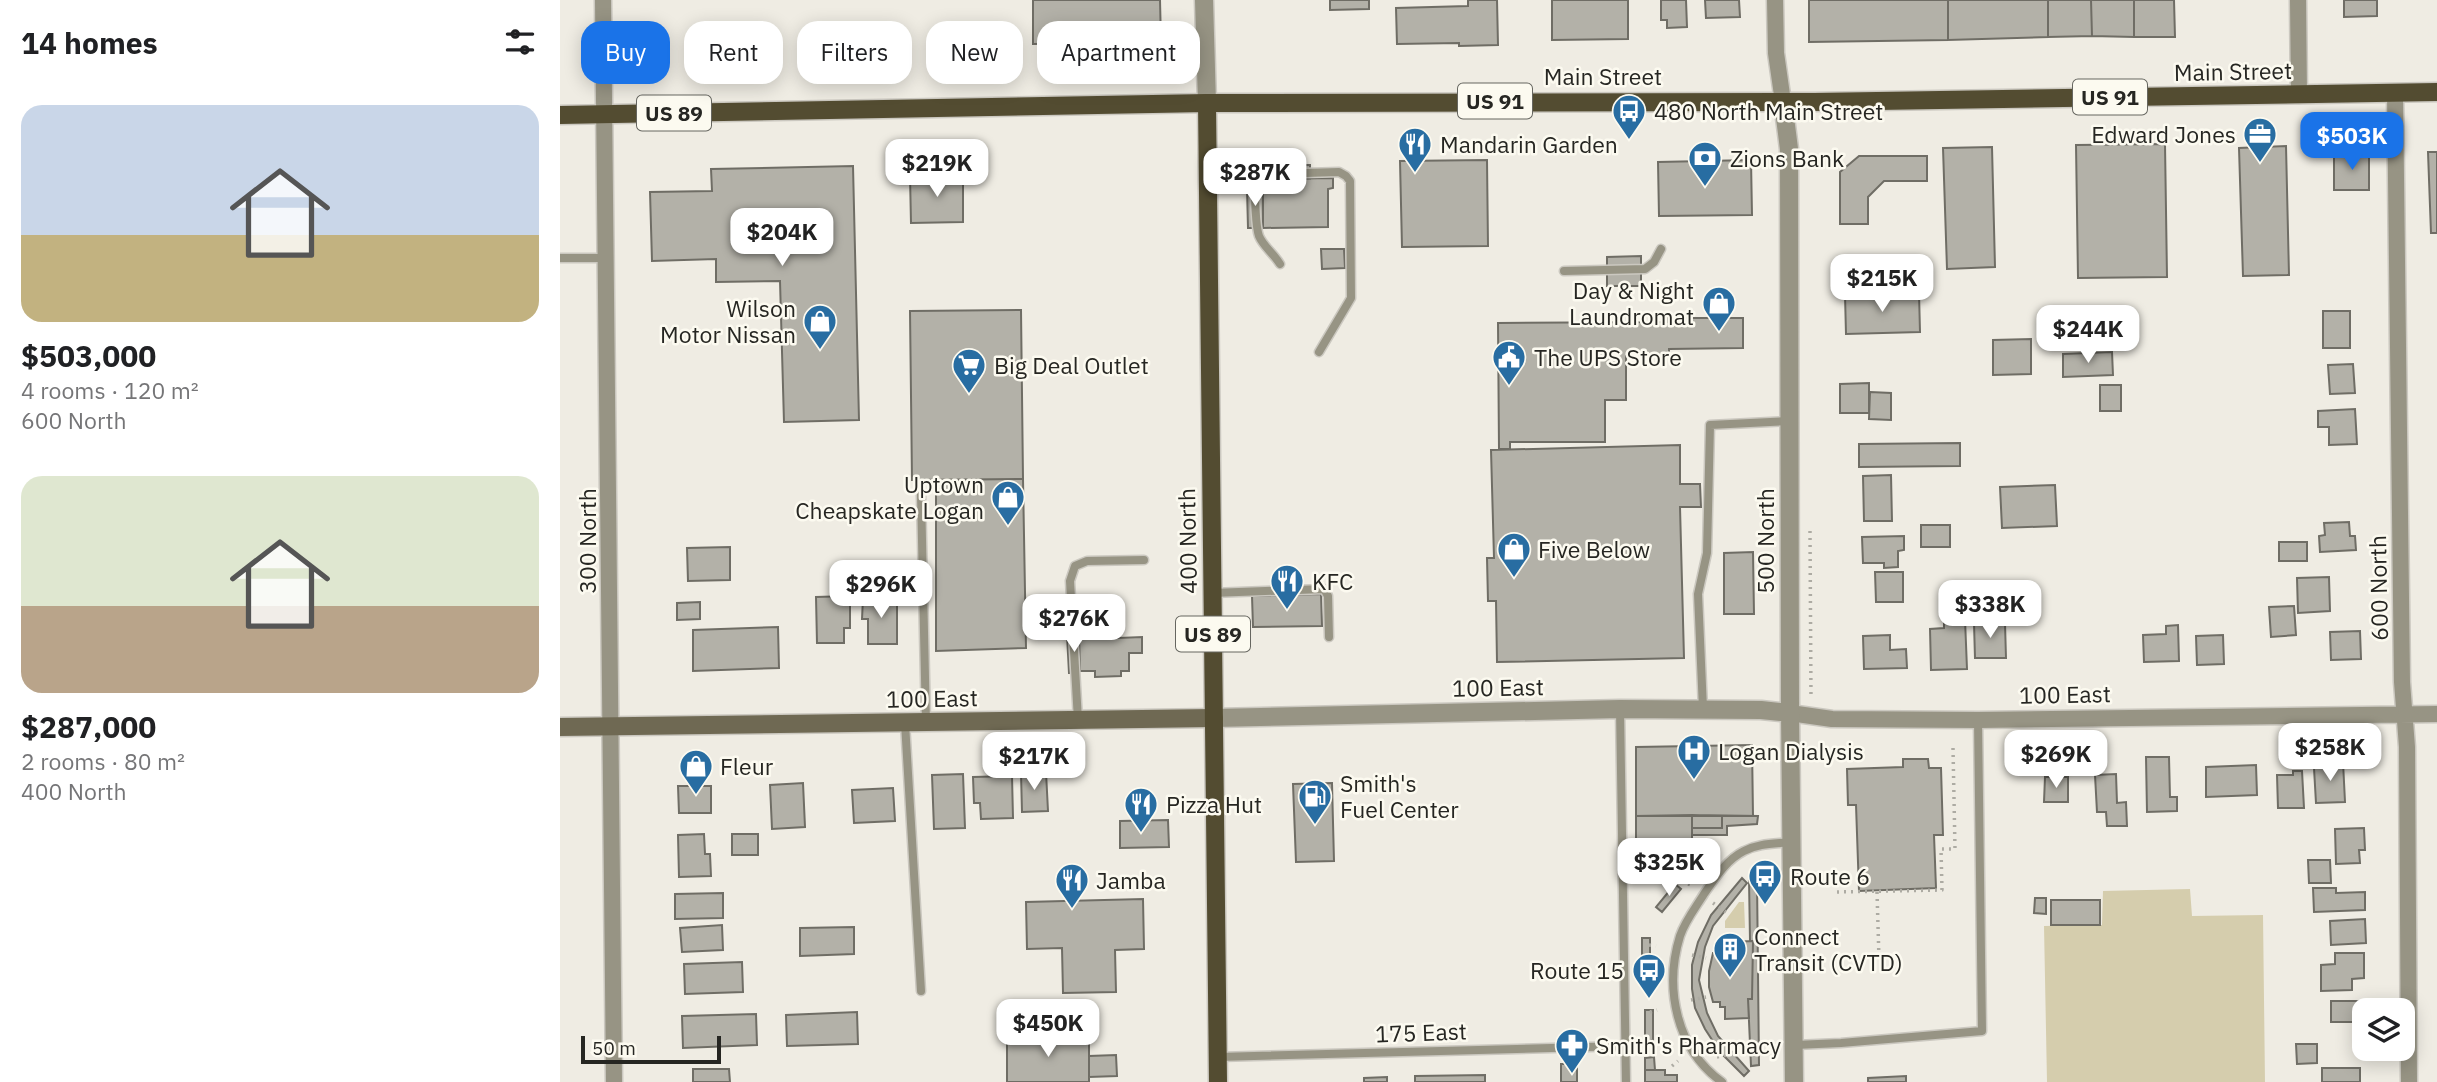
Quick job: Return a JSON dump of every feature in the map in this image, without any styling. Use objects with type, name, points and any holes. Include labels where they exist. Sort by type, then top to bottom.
[{"type":"main road","name":"Main Street","points":[[560,115],[1207,103],[1783,102],[2437,93]]},
{"type":"main road","name":"400 North","points":[[1207,103],[1218,1082]]},
{"type":"main road","name":"100 East","points":[[560,727],[1214,718]]},
{"type":"street","name":"300 North","points":[[603,0],[614,1082]]},
{"type":"street","name":"400 North","points":[[1204,0],[1207,103]]},
{"type":"street","name":"500 North","points":[[1775,0],[1776,53],[1789,149],[1794,1082]]},
{"type":"street","points":[[2298,0],[2299,95]]},
{"type":"street","name":"600 North","points":[[2395,93],[2409,1082]]},
{"type":"street","name":"100 East","points":[[1214,718],[1620,709],[1761,710],[1832,719],[1979,720],[2437,714]]},
{"type":"lane","points":[[1280,264],[1260,239],[1257,231],[1256,183],[1261,176],[1339,172],[1346,176],[1350,181],[1351,298],[1319,352]]},
{"type":"lane","points":[[1564,271],[1645,269],[1654,262],[1661,249]]},
{"type":"lane","points":[[560,258],[606,258]]},
{"type":"lane","points":[[1703,709],[1698,594],[1707,553],[1710,425],[1790,421]]},
{"type":"lane","points":[[921,494],[926,723]]},
{"type":"lane","points":[[1078,720],[1070,581],[1075,566],[1087,561],[1144,560]]},
{"type":"lane","points":[[1212,593],[1324,589],[1328,596],[1329,637]]},
{"type":"lane","points":[[1620,709],[1626,1082]]},
{"type":"lane","points":[[1795,1045],[1841,1044],[1982,1031],[1979,720]]},
{"type":"lane","points":[[905,723],[921,991]]},
{"type":"lane","points":[[1722,1082],[1691,1049],[1677,1017],[1672,990],[1674,963],[1681,934],[1709,887],[1732,859],[1760,845],[1791,842]]},
{"type":"lane","name":"175 East","points":[[1217,1057],[1625,1046]]},
{"type":"path","points":[[1837,892],[1942,890],[1941,849],[1955,849],[1953,748]]},
{"type":"path","points":[[1877,892],[1878,959]]},
{"type":"path","points":[[1713,903],[1726,912]]},
{"type":"path","points":[[1649,945],[1656,946]]},
{"type":"path","points":[[1692,955],[1706,958]]},
{"type":"path","points":[[1691,1000],[1706,996]]},
{"type":"path","points":[[1650,1012],[1657,1010]]},
{"type":"path","points":[[1717,1057],[1737,1053]]},
{"type":"path","points":[[1672,1066],[1678,1061]]},
{"type":"shaded area","points":[[2190,889],[2192,916],[2263,915],[2265,1082],[2047,1082],[2044,926],[2102,925],[2103,891]]},
{"type":"shaded area","points":[[1739,902],[1744,902],[1745,928],[1725,928],[1725,921]]},
{"type":"building","points":[[1033,0],[1160,0],[1160,21],[1037,21],[1037,44],[1033,44]]},
{"type":"building","points":[[1330,0],[1369,0],[1369,9],[1330,10]]},
{"type":"building","points":[[1468,0],[1497,0],[1498,45],[1397,44],[1396,8],[1468,6]]},
{"type":"building","points":[[1552,0],[1628,0],[1628,39],[1552,40]]},
{"type":"building","points":[[1661,0],[1686,0],[1687,27],[1667,28],[1667,20],[1661,20]]},
{"type":"building","points":[[1705,0],[1739,0],[1740,17],[1706,18]]},
{"type":"building","points":[[1809,0],[1948,0],[1948,40],[1809,42]]},
{"type":"building","points":[[1948,0],[2048,0],[2048,37],[1948,40]]},
{"type":"building","points":[[2048,0],[2091,0],[2092,36],[2048,37]]},
{"type":"building","points":[[2091,0],[2134,0],[2134,37],[2092,36]]},
{"type":"building","points":[[2134,0],[2174,0],[2175,37],[2134,37]]},
{"type":"building","points":[[2344,0],[2377,0],[2377,16],[2344,17]]},
{"type":"building","points":[[2165,144],[2167,277],[2078,278],[2076,145]]},
{"type":"building","points":[[2286,146],[2289,275],[2243,276],[2239,148]]},
{"type":"building","points":[[1992,147],[1995,267],[1947,269],[1943,148]]},
{"type":"building","points":[[2428,152],[2437,152],[2437,233],[2431,233]]},
{"type":"building","points":[[2334,154],[2369,154],[2369,190],[2334,190]]},
{"type":"building","points":[[1859,156],[1927,156],[1927,181],[1884,181],[1868,197],[1868,224],[1840,224],[1840,172]]},
{"type":"building","points":[[1487,160],[1488,246],[1402,247],[1400,161]]},
{"type":"building","name":"Zions Bank","points":[[1751,160],[1752,215],[1659,216],[1658,162]]},
{"type":"building","points":[[1272,165],[1310,165],[1310,179],[1272,179]]},
{"type":"building","name":"Wilson Motor Nissan","points":[[853,166],[859,420],[784,422],[780,281],[716,282],[716,259],[652,261],[650,192],[712,191],[711,169]]},
{"type":"building","points":[[910,176],[963,176],[963,222],[911,223]]},
{"type":"building","points":[[1333,178],[1333,188],[1328,189],[1328,227],[1263,228],[1263,189],[1272,179]]},
{"type":"building","points":[[1247,189],[1263,189],[1263,228],[1248,228]]},
{"type":"building","points":[[1321,249],[1344,249],[1345,268],[1322,269]]},
{"type":"building","points":[[1641,256],[1641,286],[1607,286],[1607,257]]},
{"type":"building","points":[[1919,293],[1920,332],[1846,334],[1845,295]]},
{"type":"building","points":[[1021,310],[1023,479],[912,480],[910,311]]},
{"type":"building","points":[[2323,311],[2350,311],[2350,348],[2323,348]]},
{"type":"building","points":[[1667,318],[1743,318],[1743,348],[1669,349],[1669,356],[1626,356],[1626,400],[1605,400],[1605,442],[1510,442],[1510,449],[1499,449],[1498,323],[1667,322]]},
{"type":"building","points":[[2031,339],[2031,374],[1993,375],[1993,340]]},
{"type":"building","points":[[2112,352],[2113,375],[2063,377],[2063,354]]},
{"type":"building","points":[[2353,364],[2355,393],[2330,394],[2328,365]]},
{"type":"building","points":[[1869,383],[1869,413],[1840,413],[1840,384]]},
{"type":"building","points":[[2100,385],[2121,385],[2121,411],[2100,411]]},
{"type":"building","points":[[1870,392],[1891,393],[1891,420],[1869,419]]},
{"type":"building","points":[[2355,409],[2357,444],[2329,445],[2329,427],[2318,427],[2318,411]]},
{"type":"building","points":[[1960,443],[1960,466],[1859,467],[1859,444]]},
{"type":"building","points":[[1680,445],[1680,484],[1700,484],[1701,507],[1680,507],[1684,658],[1497,662],[1496,601],[1488,601],[1487,558],[1494,558],[1491,450]]},
{"type":"building","points":[[1891,475],[1892,521],[1864,521],[1863,476]]},
{"type":"building","points":[[1023,479],[1026,648],[936,651],[936,480]]},
{"type":"building","points":[[2055,485],[2057,526],[2002,528],[2000,487]]},
{"type":"building","points":[[2349,522],[2350,536],[2355,536],[2356,550],[2320,552],[2319,536],[2325,535],[2324,523]]},
{"type":"building","points":[[1921,525],[1950,525],[1950,547],[1921,547]]},
{"type":"building","points":[[1904,536],[1904,550],[1898,551],[1898,567],[1884,568],[1884,563],[1863,563],[1862,537]]},
{"type":"building","points":[[2279,542],[2307,542],[2307,561],[2279,561]]},
{"type":"building","points":[[730,547],[730,580],[688,581],[687,548]]},
{"type":"building","points":[[1753,552],[1754,614],[1724,614],[1724,553]]},
{"type":"building","points":[[1875,572],[1903,572],[1903,602],[1876,602]]},
{"type":"building","points":[[2329,577],[2330,611],[2298,613],[2297,578]]},
{"type":"building","name":"KFC","points":[[1321,594],[1322,626],[1253,627],[1252,596]]},
{"type":"building","points":[[850,596],[850,628],[844,628],[844,643],[817,643],[816,597]]},
{"type":"building","points":[[863,598],[897,598],[897,644],[868,644],[868,619],[862,619]]},
{"type":"building","points":[[700,602],[700,619],[677,620],[677,603]]},
{"type":"building","points":[[2294,606],[2296,635],[2271,637],[2269,607]]},
{"type":"building","points":[[1965,619],[1967,669],[1931,670],[1930,629],[1944,628],[1944,620]]},
{"type":"building","points":[[1974,623],[2005,623],[2006,658],[1975,658]]},
{"type":"building","points":[[2178,625],[2179,661],[2144,662],[2143,635],[2166,634],[2166,626]]},
{"type":"building","points":[[778,627],[779,668],[693,671],[693,630]]},
{"type":"building","points":[[2360,631],[2361,659],[2331,660],[2330,632]]},
{"type":"building","points":[[1067,635],[1079,635],[1080,671],[1077,673],[1069,673]]},
{"type":"building","points":[[1079,635],[1094,635],[1094,639],[1142,637],[1142,653],[1129,653],[1129,671],[1121,671],[1121,676],[1095,677],[1095,671],[1080,671]]},
{"type":"building","points":[[1890,635],[1890,650],[1906,649],[1907,668],[1864,669],[1863,636]]},
{"type":"building","points":[[2223,635],[2224,664],[2197,665],[2196,636]]},
{"type":"building","name":"Logan Dialysis","points":[[1752,745],[1753,816],[1636,816],[1636,747]]},
{"type":"building","points":[[2146,757],[2169,757],[2170,797],[2177,797],[2177,811],[2147,812]]},
{"type":"building","points":[[1903,759],[1928,759],[1929,768],[1941,768],[1943,835],[1934,835],[1936,888],[1859,891],[1856,805],[1848,805],[1847,769],[1903,767]]},
{"type":"building","points":[[2343,762],[2345,802],[2316,803],[2314,768],[2324,768],[2323,763]]},
{"type":"building","points":[[2256,765],[2257,795],[2206,797],[2206,767]]},
{"type":"building","points":[[2293,771],[2302,771],[2304,808],[2278,808],[2277,775],[2293,775]]},
{"type":"building","points":[[1046,772],[1048,811],[1022,812],[1021,773]]},
{"type":"building","points":[[963,774],[965,828],[934,829],[932,775]]},
{"type":"building","points":[[2116,774],[2117,803],[2126,802],[2127,826],[2107,826],[2106,812],[2097,812],[2095,775]]},
{"type":"building","points":[[1012,776],[1013,818],[981,819],[980,803],[974,803],[973,777]]},
{"type":"building","points":[[2045,777],[2068,777],[2068,802],[2044,802]]},
{"type":"building","points":[[803,783],[805,827],[772,829],[770,785]]},
{"type":"building","points":[[1332,783],[1334,861],[1296,862],[1293,784]]},
{"type":"building","points":[[678,786],[711,786],[711,813],[679,813]]},
{"type":"building","points":[[893,788],[895,821],[854,823],[852,790]]},
{"type":"building","points":[[1692,815],[1758,816],[1757,824],[1727,826],[1727,835],[1692,835]]},
{"type":"building","points":[[1692,815],[1722,816],[1722,828],[1692,828]]},
{"type":"building","points":[[1692,815],[1692,876],[1636,876],[1636,816]]},
{"type":"building","points":[[1168,820],[1169,847],[1120,848],[1120,821]]},
{"type":"building","points":[[2364,828],[2365,850],[2359,850],[2360,863],[2336,864],[2335,829]]},
{"type":"building","points":[[704,834],[705,854],[710,854],[711,876],[679,877],[678,835]]},
{"type":"building","points":[[732,834],[758,834],[758,855],[732,855]]},
{"type":"building","points":[[2308,860],[2330,860],[2331,883],[2309,883]]},
{"type":"building","points":[[1742,878],[1747,883],[1713,926],[1705,947],[1699,980],[1707,1013],[1718,1036],[1749,1071],[1744,1076],[1720,1052],[1705,1029],[1695,1008],[1692,989],[1692,965],[1698,942],[1711,915]]},
{"type":"building","points":[[1749,879],[1757,879],[1759,1065],[1751,1066],[1748,999],[1752,999],[1753,941],[1750,941]]},
{"type":"building","points":[[1675,884],[1681,889],[1662,912],[1656,907]]},
{"type":"building","points":[[2313,888],[2336,888],[2336,893],[2365,892],[2365,910],[2314,912]]},
{"type":"building","points":[[723,893],[723,918],[675,919],[675,894]]},
{"type":"building","points":[[2035,898],[2046,898],[2046,914],[2034,913]]},
{"type":"building","points":[[1143,899],[1144,949],[1115,950],[1116,992],[1063,993],[1062,948],[1027,949],[1026,902]]},
{"type":"building","points":[[2051,900],[2100,900],[2100,925],[2051,925]]},
{"type":"building","points":[[2365,919],[2366,943],[2331,945],[2330,921]]},
{"type":"building","points":[[722,925],[723,950],[682,952],[680,928]]},
{"type":"building","points":[[854,927],[854,954],[800,956],[800,928]]},
{"type":"building","points":[[1642,938],[1650,938],[1650,968],[1642,968]]},
{"type":"building","name":"Connect Transit (CVTD)","points":[[1753,941],[1749,1018],[1725,1019],[1725,1007],[1720,1007],[1720,1002],[1713,1002],[1709,987],[1713,953],[1719,953],[1719,948],[1725,948],[1725,942]]},
{"type":"building","points":[[2335,953],[2364,953],[2364,978],[2352,979],[2352,990],[2321,991],[2321,965],[2335,964]]},
{"type":"building","points":[[742,962],[743,992],[685,994],[684,964]]},
{"type":"building","points":[[2331,1001],[2352,1001],[2352,1022],[2331,1022]]},
{"type":"building","points":[[1645,1010],[1653,1010],[1653,1040],[1645,1040]]},
{"type":"building","points":[[857,1012],[858,1044],[787,1046],[786,1015]]},
{"type":"building","points":[[756,1014],[757,1045],[683,1048],[682,1016]]},
{"type":"building","points":[[1007,1036],[1089,1036],[1089,1082],[1007,1082]]},
{"type":"building","points":[[2296,1044],[2317,1044],[2317,1063],[2297,1064]]},
{"type":"building","points":[[1116,1055],[1117,1076],[1089,1077],[1089,1056]]},
{"type":"building","points":[[1654,1057],[1655,1070],[1645,1070],[1645,1058]]},
{"type":"building","points":[[1561,1064],[1577,1064],[1577,1082],[1561,1082]]},
{"type":"building","points":[[2322,1068],[2360,1068],[2360,1082],[2322,1082]]},
{"type":"building","points":[[693,1069],[729,1069],[730,1082],[693,1082]]},
{"type":"building","points":[[1645,1070],[1665,1070],[1665,1075],[1677,1075],[1677,1082],[1645,1082]]},
{"type":"building","points":[[1485,1075],[1485,1082],[1415,1082],[1415,1076]]},
{"type":"building","points":[[1906,1076],[1906,1082],[1868,1082],[1868,1078]]},
{"type":"building","points":[[1387,1077],[1387,1082],[1364,1082],[1364,1078]]},
{"type":"place","name":"480 North Main Street","points":[[1629,141]]},
{"type":"place","name":"Edward Jones","points":[[2260,164]]},
{"type":"place","name":"Mandarin Garden","points":[[1415,174]]},
{"type":"place","name":"Zions Bank","points":[[1705,188]]},
{"type":"place","name":"Day & Night Laundromat","points":[[1719,333]]},
{"type":"place","name":"Wilson Motor Nissan","points":[[820,351]]},
{"type":"place","name":"The UPS Store","points":[[1509,387]]},
{"type":"place","name":"Big Deal Outlet","points":[[969,395]]},
{"type":"place","name":"Uptown Cheapskate Logan","points":[[1008,527]]},
{"type":"place","name":"Five Below","points":[[1514,579]]},
{"type":"place","name":"KFC","points":[[1287,611]]},
{"type":"place","name":"Logan Dialysis","points":[[1694,781]]},
{"type":"place","name":"Fleur","points":[[696,796]]},
{"type":"place","name":"Smith's Fuel Center","points":[[1315,826]]},
{"type":"place","name":"Pizza Hut","points":[[1141,834]]},
{"type":"place","name":"Route 6","points":[[1765,906]]},
{"type":"place","name":"Jamba","points":[[1072,910]]},
{"type":"place","name":"Connect Transit (CVTD)","points":[[1730,979]]},
{"type":"place","name":"Route 15","points":[[1649,1000]]},
{"type":"place","name":"Smith's Pharmacy","points":[[1572,1075]]}]
